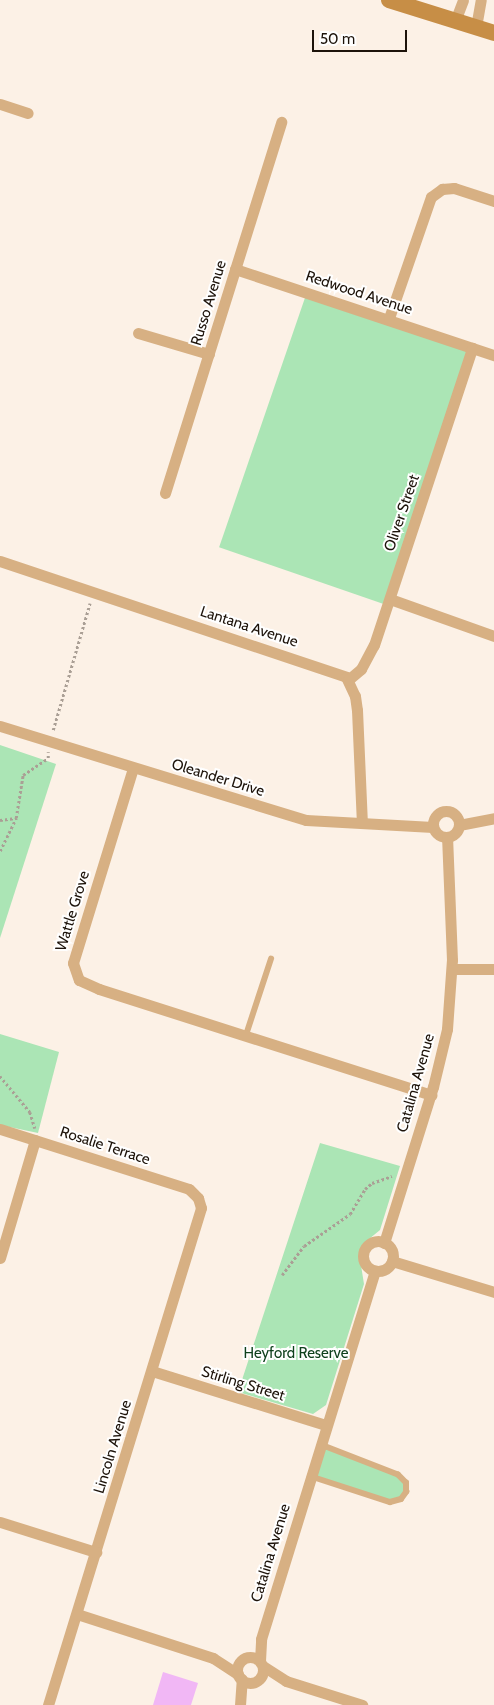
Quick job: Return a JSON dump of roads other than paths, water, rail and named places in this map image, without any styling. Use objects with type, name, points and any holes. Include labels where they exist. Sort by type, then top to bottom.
[{"type":"street","points":[[389,0],[494,33]]},
{"type":"street","points":[[455,21],[463,0]]},
{"type":"street","points":[[476,27],[481,0]]},
{"type":"street","points":[[0,104],[28,112]]},
{"type":"street","name":"Russo Avenue","points":[[165,493],[281,122]]},
{"type":"street","points":[[389,318],[430,197],[442,189],[454,188],[494,201]]},
{"type":"street","name":"Redwood Avenue","points":[[235,269],[389,318],[494,355]]},
{"type":"street","points":[[138,333],[209,354]]},
{"type":"street","name":"Oliver Street","points":[[348,680],[368,659],[390,599],[472,348]]},
{"type":"street","name":"Lantana Avenue","points":[[0,561],[320,666],[340,673],[348,680]]},
{"type":"street","points":[[390,599],[494,636]]},
{"type":"street","points":[[348,680],[357,710],[362,823]]},
{"type":"street","name":"Oleander Drive","points":[[0,726],[306,820],[433,827]]},
{"type":"street","name":"Wattle Grove","points":[[133,768],[75,955],[75,974],[85,985],[431,1095]]},
{"type":"street","points":[[444,811],[454,814],[459,825],[456,832],[446,837],[438,834],[433,827],[435,816],[444,811]]},
{"type":"street","points":[[459,825],[494,818]]},
{"type":"street","name":"Catalina Avenue","points":[[384,1243],[431,1095],[447,1029],[452,969],[446,837]]},
{"type":"street","points":[[452,969],[494,969]]},
{"type":"street","name":"Rosalie Terrace","points":[[0,1129],[181,1186],[198,1198]]},
{"type":"street","points":[[0,1258],[35,1140]]},
{"type":"street","name":"Lincoln Avenue","points":[[48,1705],[201,1216],[198,1198]]},
{"type":"street","points":[[373,1242],[384,1243],[392,1252],[392,1261],[387,1268],[375,1271],[364,1261],[364,1250],[373,1242]]},
{"type":"street","points":[[392,1261],[494,1292]]},
{"type":"street","name":"Catalina Avenue","points":[[257,1681],[261,1663],[260,1639],[325,1425],[375,1271]]},
{"type":"street","name":"Stirling Street","points":[[152,1371],[325,1425]]},
{"type":"street","points":[[0,1522],[96,1552]]},
{"type":"street","points":[[77,1614],[218,1660],[240,1677],[257,1681],[286,1681],[362,1705]]},
{"type":"street","name":"Catalina Avenue","points":[[244,1659],[260,1639]]},
{"type":"street","points":[[218,1660],[244,1659],[261,1663],[286,1681]]},
{"type":"street","points":[[240,1704],[240,1677],[244,1659]]},
{"type":"street","points":[[240,1704],[257,1681]]},
{"type":"lane","points":[[246,1035],[271,959]]},
{"type":"lane","points":[[310,1476],[390,1502],[401,1499],[406,1492],[406,1483],[398,1475],[319,1445]]},
{"type":"park label","name":"Heyford Reserve","points":[[296,1354]]}]
